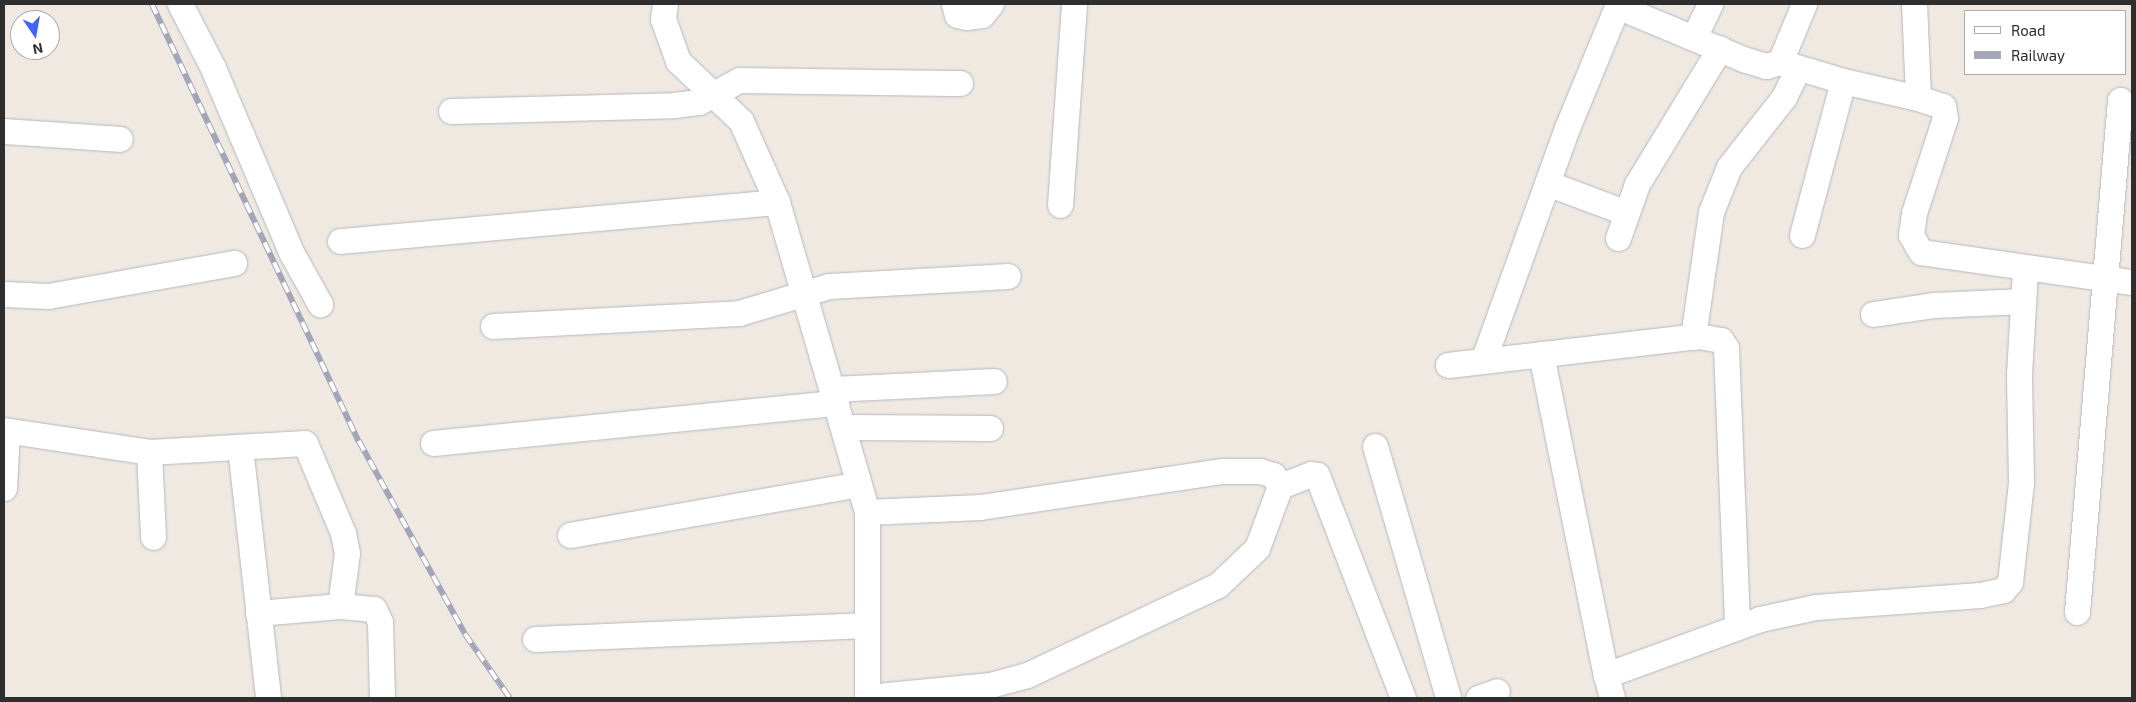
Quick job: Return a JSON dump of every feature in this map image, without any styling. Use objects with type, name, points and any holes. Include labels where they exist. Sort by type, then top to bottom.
[{"type":"street","points":[[180,4],[216,76],[291,252],[320,304]]},
{"type":"street","points":[[664,4],[663,19],[678,61],[741,121],[777,202],[804,293],[867,512],[867,698],[990,685],[1027,675],[1218,585],[1257,548],[1280,486],[1274,475],[1260,471],[1222,471],[980,507],[867,512]]},
{"type":"street","points":[[954,4],[957,14],[966,17],[982,15],[991,4]]},
{"type":"street","points":[[1060,205],[1074,4]]},
{"type":"street","points":[[1694,37],[1710,4]]},
{"type":"street","points":[[1693,337],[1698,276],[1711,212],[1729,168],[1784,97],[1789,65],[1804,4]]},
{"type":"street","points":[[1914,4],[1918,98]]},
{"type":"street","points":[[1483,361],[1547,183],[1618,5],[1766,66],[1789,65],[1843,81],[1918,98],[1943,106],[1945,118],[1914,213],[1915,246],[1928,254],[2025,269],[2132,282]]},
{"type":"street","points":[[1618,238],[1638,184],[1720,48]]},
{"type":"street","points":[[451,111],[674,106],[699,102],[711,92],[739,80],[960,83]]},
{"type":"street","points":[[1802,234],[1843,81]]},
{"type":"street","points":[[2077,612],[2120,100]]},
{"type":"street","points":[[4,131],[120,140]]},
{"type":"street","points":[[1547,183],[1627,213]]},
{"type":"street","points":[[340,241],[777,202]]},
{"type":"street","points":[[4,294],[48,296],[234,263]]},
{"type":"street","points":[[1541,354],[1609,686],[1737,627],[1816,606],[1980,595],[2003,590],[2010,582],[2022,482],[2019,374],[2025,269]]},
{"type":"street","points":[[493,326],[739,313],[829,286],[1008,276]]},
{"type":"street","points":[[1873,314],[1934,305],[2023,302]]},
{"type":"street","points":[[1448,365],[1693,337],[1721,340],[1726,348],[1737,627]]},
{"type":"street","points":[[432,443],[834,396],[994,382]]},
{"type":"street","points":[[843,427],[990,428]]},
{"type":"street","points":[[4,488],[5,430],[149,452],[305,443],[319,470],[346,546],[340,606]]},
{"type":"street","points":[[1375,446],[1448,698]]},
{"type":"street","points":[[240,447],[268,698]]},
{"type":"street","points":[[149,452],[153,537]]},
{"type":"street","points":[[1280,486],[1316,475],[1403,698]]},
{"type":"street","points":[[570,535],[859,484]]},
{"type":"street","points":[[258,613],[340,606],[374,608],[380,622],[382,698]]},
{"type":"street","points":[[535,639],[867,625]]},
{"type":"railway","points":[[152,4],[359,441],[465,634],[510,698]]}]
